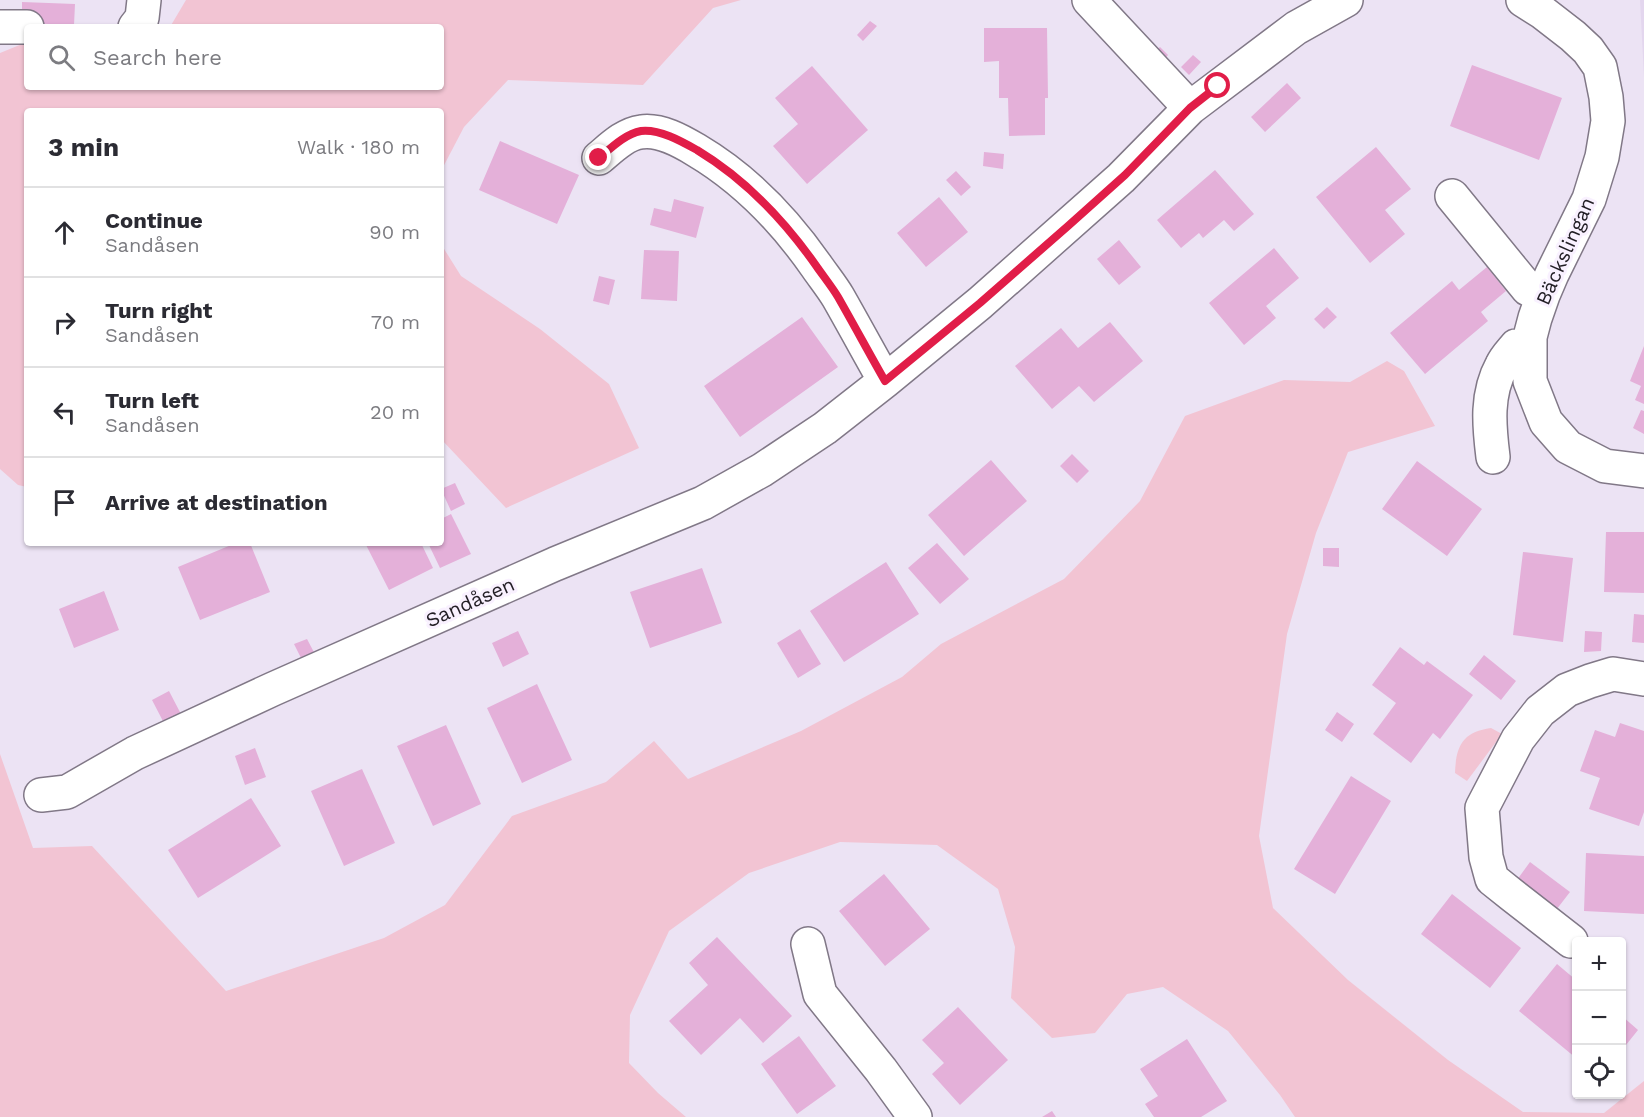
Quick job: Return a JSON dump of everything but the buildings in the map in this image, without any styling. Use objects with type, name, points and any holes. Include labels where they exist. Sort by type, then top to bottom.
[{"type":"street","points":[[137,24],[142,18],[144,0]]},
{"type":"street","points":[[1089,0],[1190,108]]},
{"type":"street","name":"Sandåsen","points":[[41,795],[67,792],[135,753],[291,681],[555,564],[703,504],[771,464],[825,428],[988,296],[1125,175],[1190,108],[1296,28],[1346,0]]},
{"type":"street","name":"Bäckslingan","points":[[1523,0],[1573,36],[1588,50],[1600,67],[1608,121],[1602,157],[1589,199],[1542,295],[1530,337],[1530,381],[1546,422],[1568,447],[1605,466],[1644,471]]},
{"type":"street","points":[[0,27],[24,27]]},
{"type":"street","points":[[599,158],[629,135],[642,131],[662,133],[685,143],[709,158],[748,188],[779,218],[837,295],[885,381]]},
{"type":"street","points":[[1452,196],[1528,289],[1542,295]]},
{"type":"street","points":[[1493,457],[1489,419],[1494,386],[1502,365],[1516,346],[1529,347]]},
{"type":"street","points":[[1571,940],[1492,879],[1486,857],[1482,808],[1518,739],[1540,711],[1567,690],[1612,674],[1644,679]]},
{"type":"street","points":[[808,944],[820,994],[881,1070],[915,1117]]},
{"type":"shaded area","points":[[186,0],[741,0],[713,8],[643,85],[508,80],[464,127],[444,165],[444,108],[24,108],[24,486],[18,485],[0,469],[0,53],[24,43],[24,90],[444,90],[444,24],[172,24]]},
{"type":"shaded area","points":[[1640,0],[1644,0],[1644,77]]},
{"type":"shaded area","points":[[444,249],[461,276],[540,329],[609,384],[639,448],[506,508],[444,442]]},
{"type":"shaded area","points":[[1387,361],[1404,371],[1435,426],[1348,452],[1316,533],[1287,634],[1259,836],[1273,908],[1348,980],[1448,1060],[1523,1112],[1604,1113],[1622,1099],[1626,1099],[1626,1095],[1644,1081],[1644,1117],[1295,1117],[1228,1031],[1163,987],[1127,994],[1095,1033],[1052,1038],[1011,998],[1015,947],[998,889],[937,845],[840,842],[749,873],[669,931],[630,1015],[629,1063],[658,1093],[686,1117],[0,1117],[0,754],[33,848],[92,846],[226,991],[384,938],[445,905],[512,816],[606,782],[654,741],[688,779],[801,731],[902,677],[941,644],[1064,579],[1140,501],[1185,416],[1284,380],[1350,382]]},
{"type":"shaded area","points":[[1491,728],[1502,734],[1467,781],[1455,773],[1459,748],[1474,733]]},
{"type":"route","points":[[599,158],[629,135],[642,131],[662,133],[685,143],[709,158],[748,188],[779,218],[812,259],[837,295],[885,381],[980,303],[1068,226],[1125,175],[1190,108],[1218,86]]}]
